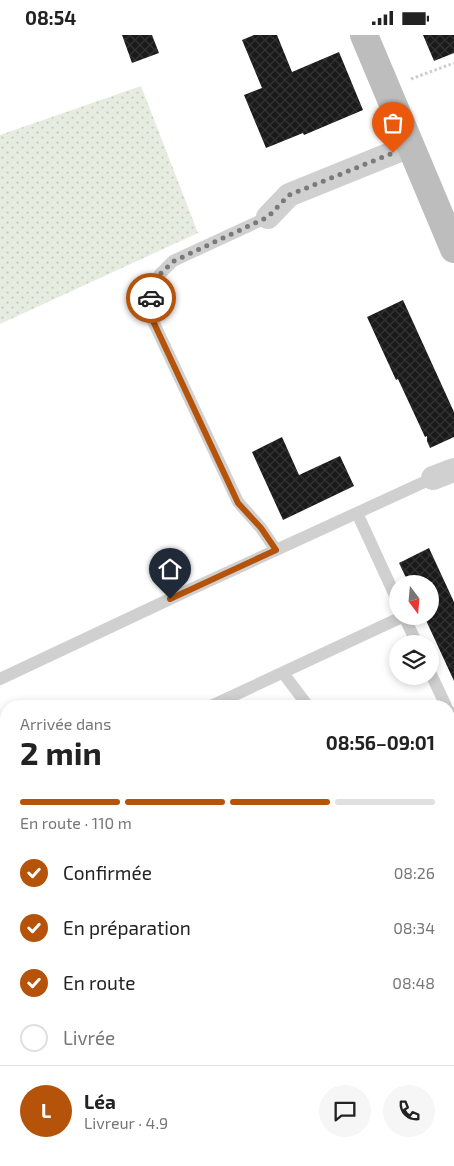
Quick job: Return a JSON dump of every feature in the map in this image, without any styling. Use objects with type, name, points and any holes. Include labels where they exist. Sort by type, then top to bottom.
[{"type":"main road","points":[[364,35],[454,249]]},
{"type":"street","points":[[268,217],[289,195],[410,146]]},
{"type":"lane","points":[[268,217],[174,261],[159,275],[151,298],[153,321],[238,503],[261,528],[276,550]]},
{"type":"lane","points":[[0,679],[443,474]]},
{"type":"lane","points":[[356,513],[389,583]]},
{"type":"lane","points":[[224,700],[389,623]]},
{"type":"lane","points":[[283,673],[303,700]]},
{"type":"lane","points":[[436,685],[443,700]]},
{"type":"path","points":[[386,88],[454,63]]},
{"type":"shaded area","points":[[141,86],[198,233],[0,324],[0,135]]},
{"type":"building","points":[[122,35],[152,35],[159,53],[132,63]]},
{"type":"building","points":[[254,35],[277,35],[292,72],[339,52],[363,110],[304,135],[303,133],[266,148],[244,95],[262,88],[242,40]]},
{"type":"building","points":[[423,35],[454,35],[454,53],[434,61]]},
{"type":"building","points":[[403,300],[454,412],[454,437],[430,448],[427,436],[425,437],[398,379],[396,380],[367,317]]},
{"type":"building","points":[[282,437],[299,475],[340,456],[354,486],[283,520],[252,452]]},
{"type":"building","points":[[429,548],[454,602],[454,681],[439,648],[439,635],[433,635],[428,625],[439,625],[439,575],[405,575],[399,563]]},
{"type":"way so far","points":[[151,298],[159,275],[174,261],[268,217],[289,195],[393,153]]},
{"type":"route","points":[[151,298],[153,321],[238,503],[261,528],[276,550],[170,599]]}]
